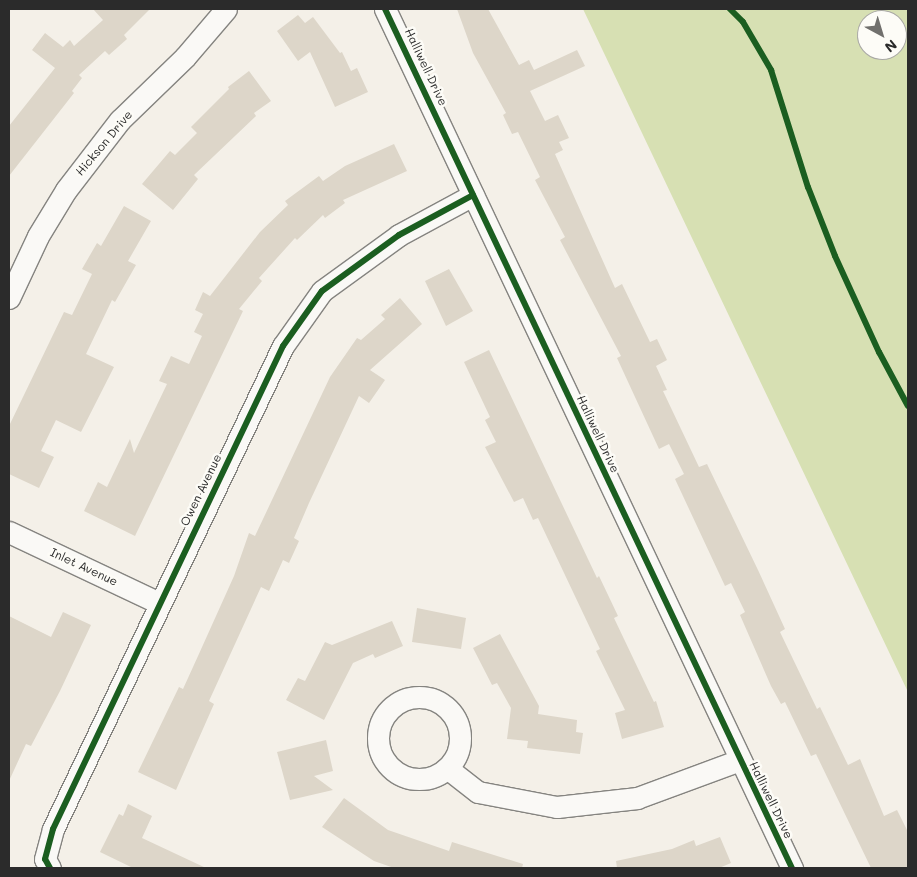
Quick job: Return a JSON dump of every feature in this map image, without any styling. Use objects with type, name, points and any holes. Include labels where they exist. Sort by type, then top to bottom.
[{"type":"street","name":"Hickson Drive","points":[[9,298],[38,236],[66,190],[120,120],[185,57],[226,9]]},
{"type":"street","name":"Halliwell Drive","points":[[384,9],[792,868]]},
{"type":"street","name":"Owen Avenue","points":[[50,868],[45,859],[53,829],[158,603],[284,346],[322,292],[399,234],[473,195]]},
{"type":"street","name":"Inlet Avenue","points":[[9,532],[158,603]]},
{"type":"street","points":[[447,768],[478,792],[558,807],[637,798],[740,760]]},
{"type":"green space","points":[[583,9],[908,9],[908,692]]},
{"type":"building","points":[[93,9],[150,9],[124,35],[127,39],[109,55],[105,51],[79,75],[82,78],[72,91],[74,93],[9,176],[9,126],[55,68],[32,50],[45,33],[63,47],[70,40],[74,46],[103,20]]},
{"type":"building","points":[[457,9],[488,9],[519,65],[529,60],[534,70],[577,50],[585,66],[530,91],[545,121],[558,115],[569,138],[559,142],[563,150],[555,154],[615,288],[622,284],[650,342],[657,339],[667,360],[656,366],[667,390],[663,391],[699,467],[707,464],[785,629],[780,632],[817,709],[820,707],[848,765],[860,759],[884,816],[897,810],[908,832],[908,868],[871,868],[816,754],[811,756],[785,702],[781,704],[771,686],[740,615],[745,612],[731,583],[725,586],[675,479],[684,474],[669,444],[659,449],[617,358],[621,356],[560,240],[565,237],[535,180],[540,177],[518,132],[512,134],[503,115],[506,113],[473,53]]},
{"type":"building","points":[[298,15],[305,23],[313,17],[340,53],[342,52],[351,71],[357,68],[368,92],[335,107],[310,52],[298,61],[277,31]]},
{"type":"building","points":[[249,71],[271,101],[254,113],[256,116],[194,175],[198,179],[173,210],[142,184],[170,151],[175,155],[197,133],[191,127],[229,89],[228,87]]},
{"type":"building","points":[[394,144],[407,171],[343,200],[345,203],[325,218],[323,215],[297,240],[295,238],[259,278],[262,281],[239,309],[243,311],[135,536],[84,511],[98,482],[107,487],[130,439],[134,453],[167,384],[159,381],[171,356],[189,364],[202,336],[194,332],[203,314],[195,310],[203,292],[210,296],[260,232],[288,205],[285,201],[319,176],[323,181],[345,166]]},
{"type":"building","points":[[124,206],[151,221],[128,261],[136,265],[115,302],[112,300],[86,354],[114,367],[81,432],[56,420],[41,451],[54,457],[39,488],[9,474],[9,426],[64,312],[72,315],[92,274],[82,269],[97,243],[101,246]]},
{"type":"building","points":[[449,269],[473,311],[446,326],[425,281]]},
{"type":"building","points":[[400,298],[422,324],[370,370],[385,380],[369,403],[359,396],[294,538],[299,541],[289,563],[283,560],[269,591],[261,587],[209,701],[214,704],[176,790],[138,772],[179,687],[183,689],[234,576],[249,533],[255,536],[330,377],[357,338],[361,340],[385,319],[381,315]]},
{"type":"building","points":[[489,350],[597,578],[599,576],[618,616],[614,618],[654,702],[656,701],[664,727],[622,739],[615,713],[625,710],[596,651],[600,649],[538,518],[533,520],[523,498],[514,502],[485,447],[496,442],[485,420],[490,417],[464,362]]},
{"type":"building","points":[[417,608],[466,618],[461,649],[412,642]]},
{"type":"building","points":[[63,612],[91,625],[60,691],[31,746],[26,744],[9,781],[9,616],[51,637]]},
{"type":"building","points":[[392,621],[403,646],[375,658],[373,654],[353,663],[324,720],[286,700],[298,678],[305,681],[325,642],[332,645]]},
{"type":"building","points":[[500,634],[539,706],[538,714],[577,720],[576,732],[583,733],[580,754],[527,748],[528,741],[507,739],[511,708],[497,683],[492,685],[473,648]]},
{"type":"building","points":[[326,740],[333,771],[314,776],[333,790],[290,800],[277,752]]},
{"type":"building","points":[[344,798],[388,830],[449,851],[452,842],[523,864],[522,868],[394,868],[374,861],[322,827]]},
{"type":"building","points":[[128,804],[152,816],[142,838],[206,868],[133,868],[100,852],[119,814],[123,816]]},
{"type":"building","points":[[720,837],[731,863],[719,868],[617,868],[616,861],[672,849],[694,840],[696,846]]},
{"type":"cycle path","points":[[385,9],[792,868]]},
{"type":"cycle path","points":[[730,9],[743,22],[771,70],[808,187],[835,256],[879,352],[908,406]]},
{"type":"cycle path","points":[[50,868],[45,859],[53,829],[283,346],[322,291],[399,235],[473,195]]}]
